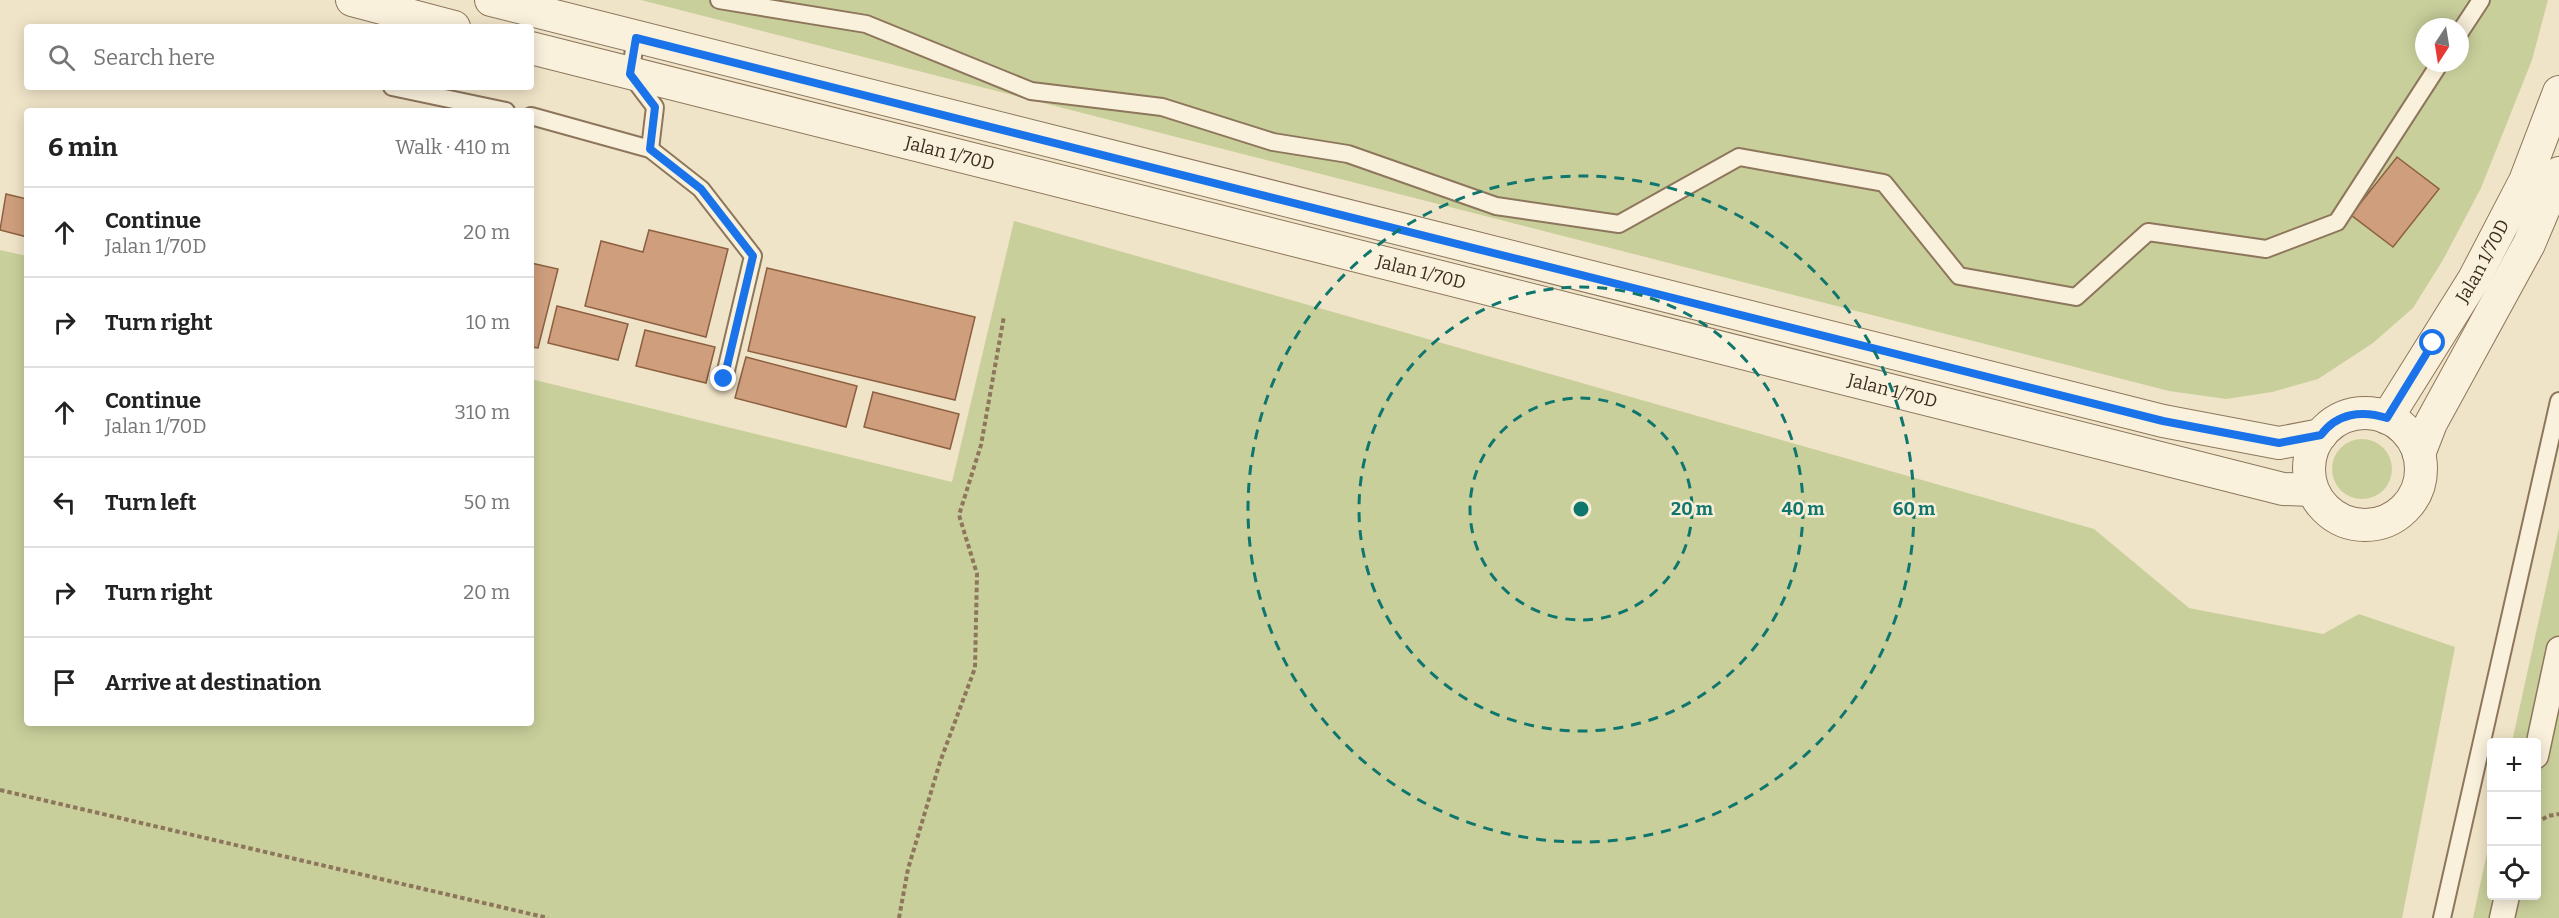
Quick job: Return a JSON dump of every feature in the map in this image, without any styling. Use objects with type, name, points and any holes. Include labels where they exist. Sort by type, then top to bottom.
[{"type":"street","points":[[352,0],[443,24]]},
{"type":"street","name":"Jalan 1/70D","points":[[491,0],[2163,421],[2279,443],[2321,435]]},
{"type":"street","name":"Jalan 1/70D","points":[[534,49],[2283,489],[2312,490]]},
{"type":"street","name":"Jalan 1/70D","points":[[2387,418],[2474,279],[2525,181],[2551,138],[2559,92]]},
{"type":"street","name":"Jalan 1/70D","points":[[2420,454],[2431,423],[2529,244],[2559,173]]},
{"type":"street","points":[[2371,413],[2394,420],[2411,436],[2420,454],[2422,474],[2416,492],[2405,509],[2388,520],[2369,525],[2346,521],[2326,509],[2312,490],[2308,467],[2314,444],[2321,435],[2328,426],[2348,415],[2371,413]]},
{"type":"street","points":[[2540,738],[2559,649]]},
{"type":"street","points":[[2502,918],[2506,900]]},
{"type":"lane","points":[[719,0],[866,24],[1031,91],[1162,107],[1273,142],[1348,154],[1496,206],[1619,224],[1739,157],[1884,183],[1959,276],[2076,297],[2148,231],[2266,249],[2337,222],[2434,72]]},
{"type":"lane","points":[[2469,18],[2481,0]]},
{"type":"lane","points":[[636,38],[630,74],[655,107],[650,149]]},
{"type":"lane","points":[[406,90],[492,108]]},
{"type":"lane","points":[[534,117],[650,149],[701,189],[753,256],[724,379]]},
{"type":"lane","points":[[2442,918],[2559,401]]},
{"type":"path","points":[[899,918],[908,869],[940,762],[975,668],[976,574],[959,515],[981,445],[1004,316]]},
{"type":"path","points":[[0,790],[548,918]]},
{"type":"path","points":[[2541,820],[2559,814]]},
{"type":"green space","points":[[641,0],[2548,0],[2532,60],[2481,188],[2443,260],[2413,308],[2373,343],[2318,379],[2272,392],[2226,399],[2169,391]]},
{"type":"green space","points":[[1014,221],[2094,529],[2189,608],[2323,634],[2359,614],[2455,647],[2402,918],[0,918],[0,250],[24,255],[24,726],[534,726],[534,380],[952,482]]},
{"type":"green space","points":[[2362,439],[2379,444],[2387,452],[2392,469],[2387,486],[2379,494],[2362,499],[2345,494],[2337,486],[2332,469],[2337,452],[2345,444]]},
{"type":"green space","points":[[2559,528],[2559,918],[2473,918],[2487,853],[2487,900],[2541,900],[2541,738],[2513,738]]},
{"type":"building","points":[[2397,157],[2439,189],[2393,247],[2351,215]]},
{"type":"building","points":[[6,194],[24,198],[24,236],[0,230]]},
{"type":"building","points":[[649,230],[728,249],[706,337],[585,306],[601,241],[643,252]]},
{"type":"building","points":[[534,264],[558,269],[538,348],[534,347]]},
{"type":"building","points":[[767,268],[975,317],[955,400],[748,351]]},
{"type":"building","points":[[557,306],[628,324],[618,360],[548,343]]},
{"type":"building","points":[[645,330],[715,347],[706,383],[636,366]]},
{"type":"building","points":[[746,357],[857,386],[846,427],[735,398]]},
{"type":"building","points":[[873,392],[959,414],[950,449],[864,427]]},
{"type":"route","points":[[724,379],[753,256],[701,189],[650,149],[655,107],[630,74],[636,38],[2163,421],[2279,443],[2321,435],[2328,426],[2348,415],[2371,413],[2387,418],[2433,343]]}]
